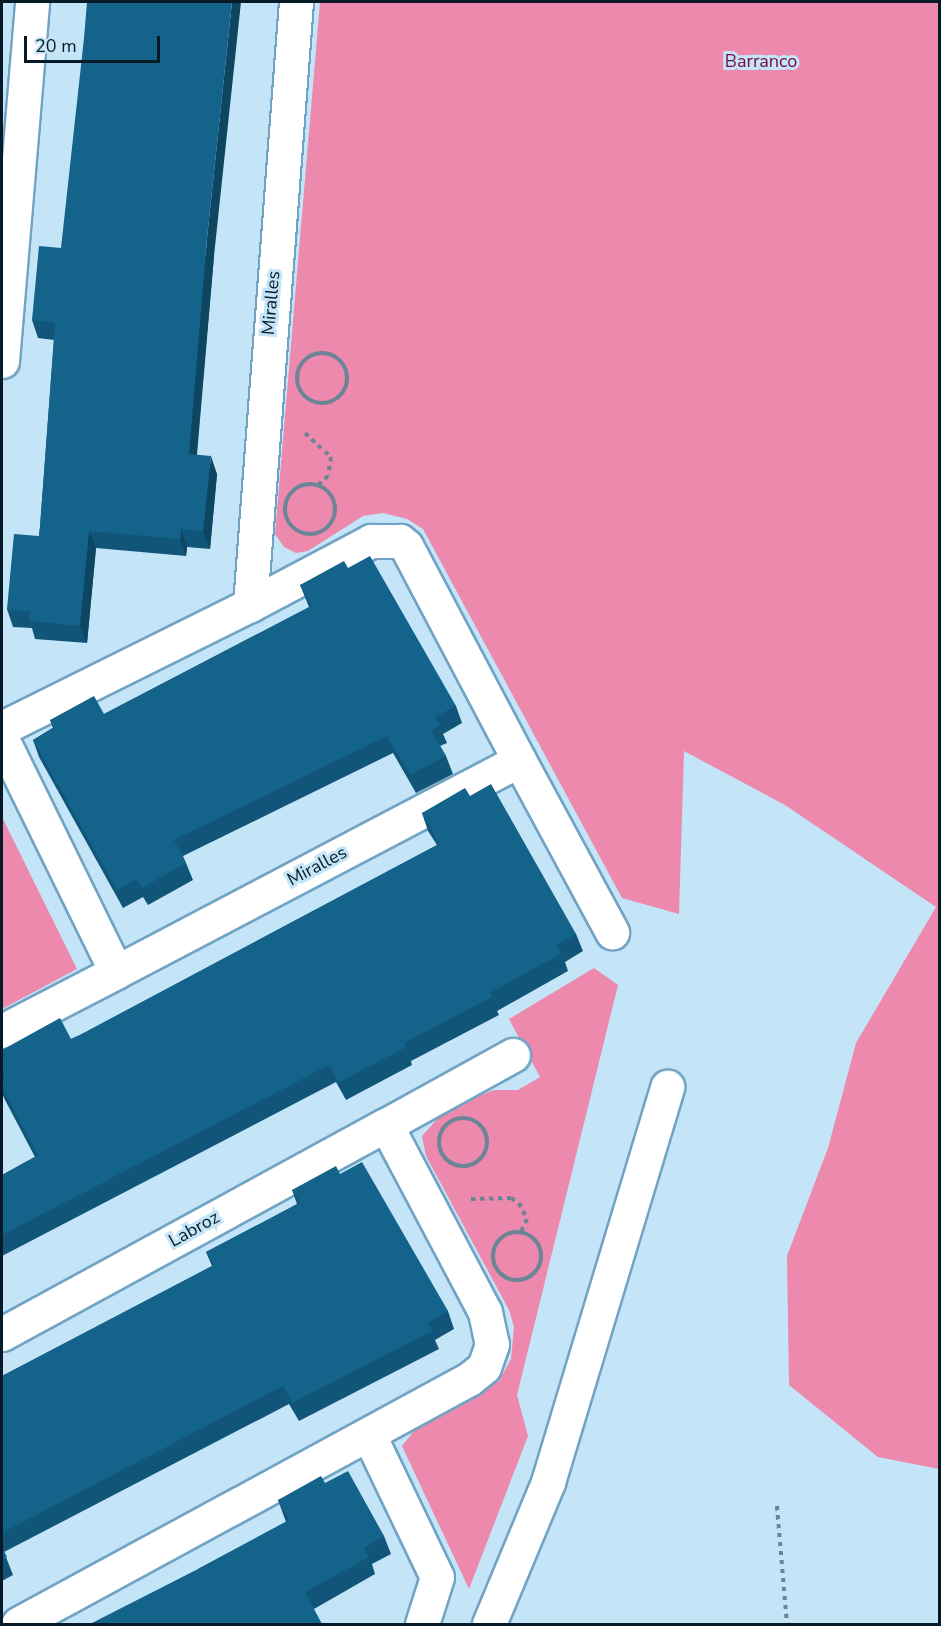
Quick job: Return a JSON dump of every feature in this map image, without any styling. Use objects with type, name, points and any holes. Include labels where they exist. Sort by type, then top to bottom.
[{"type":"street","points":[[2,361],[32,2]]},
{"type":"street","name":"Miralles","points":[[250,605],[297,2]]},
{"type":"street","points":[[2,728],[250,605],[371,541],[400,540],[406,546],[612,932]]},
{"type":"street","points":[[2,739],[116,972]]},
{"type":"street","name":"Miralles","points":[[2,1031],[519,759]]},
{"type":"street","name":"Labroz","points":[[2,1334],[513,1055]]},
{"type":"street","points":[[489,1624],[548,1482],[667,1087]]},
{"type":"street","points":[[18,1624],[369,1436],[470,1379],[484,1367],[492,1344],[485,1312],[386,1125]]},
{"type":"street","points":[[369,1436],[437,1577],[422,1624]]},
{"type":"path","points":[[320,353],[341,362],[347,386],[336,399],[319,403],[305,396],[297,374],[305,360],[320,353]]},
{"type":"path","points":[[298,403],[305,396]]},
{"type":"path","points":[[296,426],[331,457],[328,476],[318,485],[300,485],[288,497],[287,520],[299,531],[324,530],[334,516],[333,500],[318,485]]},
{"type":"path","points":[[467,1119],[486,1134],[486,1151],[476,1162],[458,1168],[443,1156],[440,1134],[450,1121],[467,1119]]},
{"type":"path","points":[[465,1197],[483,1201],[511,1198],[519,1203],[527,1220],[521,1232]]},
{"type":"path","points":[[521,1232],[536,1241],[540,1264],[531,1276],[517,1280],[497,1269],[493,1255],[506,1235],[521,1232]]},
{"type":"path","points":[[777,1506],[786,1624]]},
{"type":"green space","name":"Barranco","points":[[320,2],[939,2],[939,1469],[878,1457],[789,1385],[787,1256],[828,1148],[856,1043],[936,907],[785,805],[684,751],[679,914],[622,898],[423,529],[407,519],[383,513],[363,516],[308,551],[296,553],[284,547],[275,534]]},
{"type":"green space","points":[[2,817],[77,969],[2,1009]]},
{"type":"green space","points":[[594,968],[618,985],[517,1395],[528,1436],[469,1589],[402,1446],[414,1431],[499,1381],[511,1359],[514,1327],[509,1310],[426,1156],[422,1136],[439,1117],[476,1097],[494,1090],[518,1090],[540,1077],[509,1019]]},
{"type":"building","points":[[87,2],[232,2],[207,238],[189,454],[211,456],[203,531],[181,529],[180,539],[89,531],[80,626],[29,621],[30,611],[7,609],[14,534],[39,536],[55,323],[32,320],[39,246],[61,248]]},
{"type":"building","points":[[370,556],[456,706],[435,717],[440,725],[431,730],[446,756],[410,775],[387,736],[174,840],[186,863],[142,888],[136,879],[117,890],[33,740],[54,727],[50,720],[94,696],[104,714],[312,606],[300,585],[344,561],[348,568]]},
{"type":"building","points":[[491,784],[576,934],[556,945],[562,953],[490,993],[492,997],[404,1043],[406,1047],[339,1082],[329,1065],[2,1235],[2,1175],[38,1155],[2,1088],[2,1078],[5,1076],[2,1069],[2,1050],[60,1018],[71,1039],[80,1035],[439,844],[422,813],[465,788],[470,796]]},
{"type":"building","points":[[362,1162],[448,1311],[428,1323],[432,1331],[292,1403],[283,1386],[2,1533],[2,1376],[214,1265],[206,1252],[300,1203],[292,1190],[336,1166],[340,1174]]},
{"type":"building","points":[[348,1471],[384,1536],[364,1548],[369,1557],[305,1592],[322,1624],[90,1624],[289,1520],[278,1500],[321,1476],[325,1483]]},
{"type":"building","points":[[2,1547],[7,1557],[2,1560]]}]
